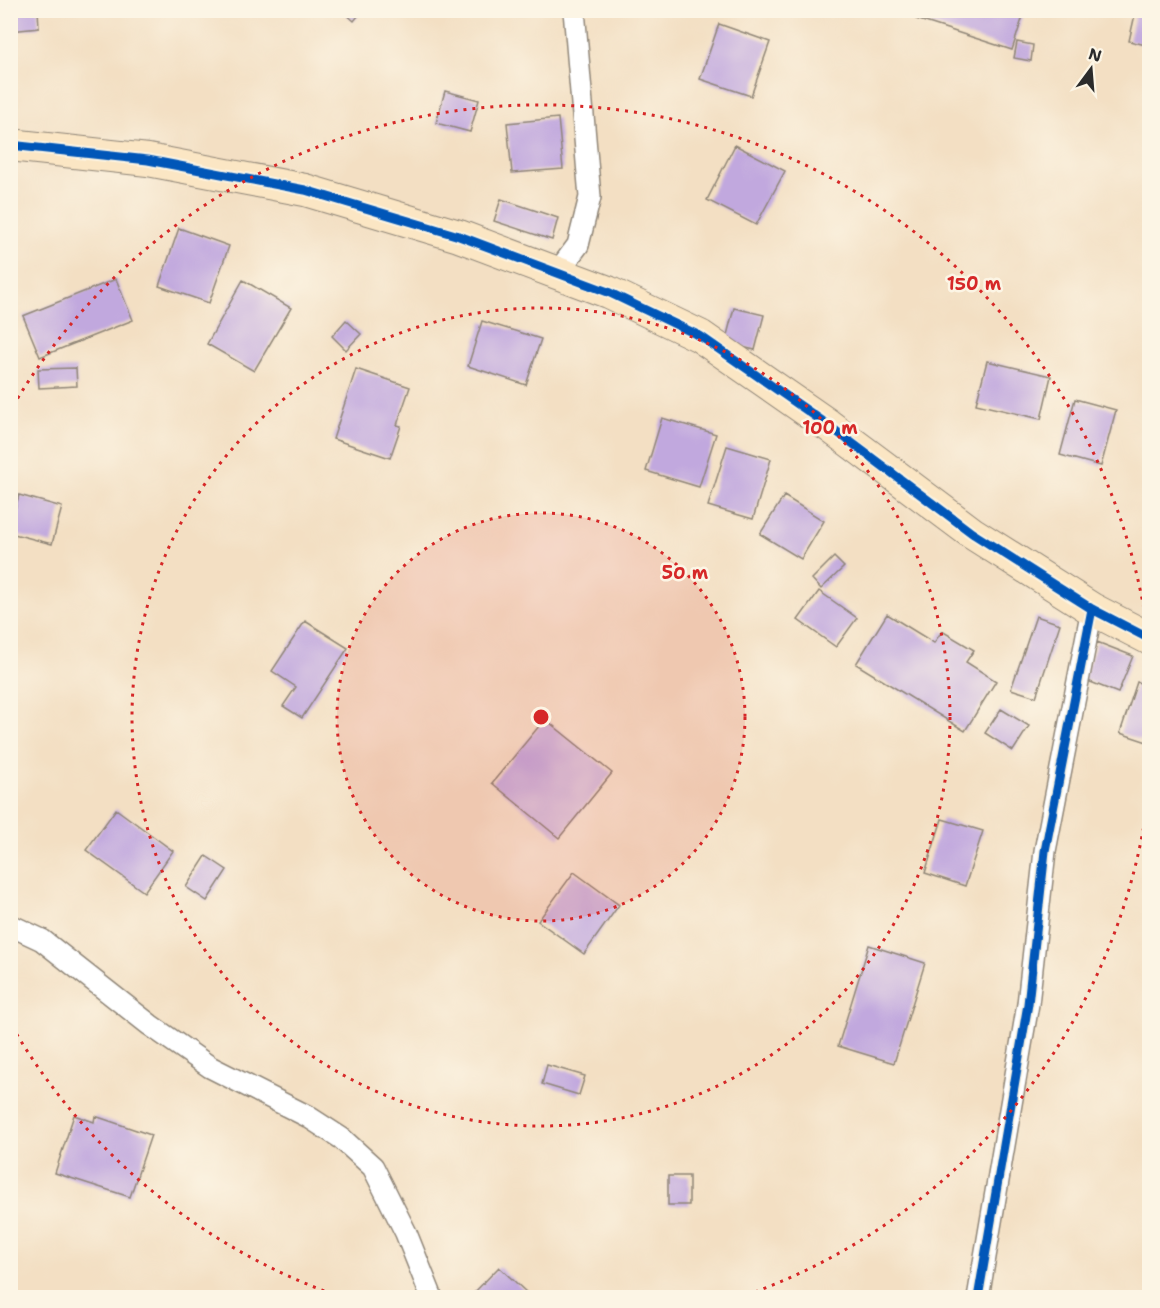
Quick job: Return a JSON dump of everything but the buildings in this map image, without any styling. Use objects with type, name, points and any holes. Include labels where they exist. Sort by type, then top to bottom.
[{"type":"street","points":[[557,273],[578,245],[590,197],[574,10]]},
{"type":"street","points":[[10,145],[148,160],[305,190],[459,236],[608,292],[700,336],[828,424],[972,533],[1092,609],[1149,639]]},
{"type":"street","points":[[978,1298],[1028,1004],[1045,850],[1092,609]]},
{"type":"street","points":[[10,925],[42,940],[150,1025],[210,1067],[307,1116],[341,1138],[373,1167],[406,1233],[432,1298]]},
{"type":"cycle path","points":[[10,145],[148,160],[305,190],[459,236],[608,292],[700,336],[828,425],[972,533],[1092,609],[1150,639]]},
{"type":"cycle path","points":[[978,1298],[1028,1004],[1045,851],[1092,609]]}]
